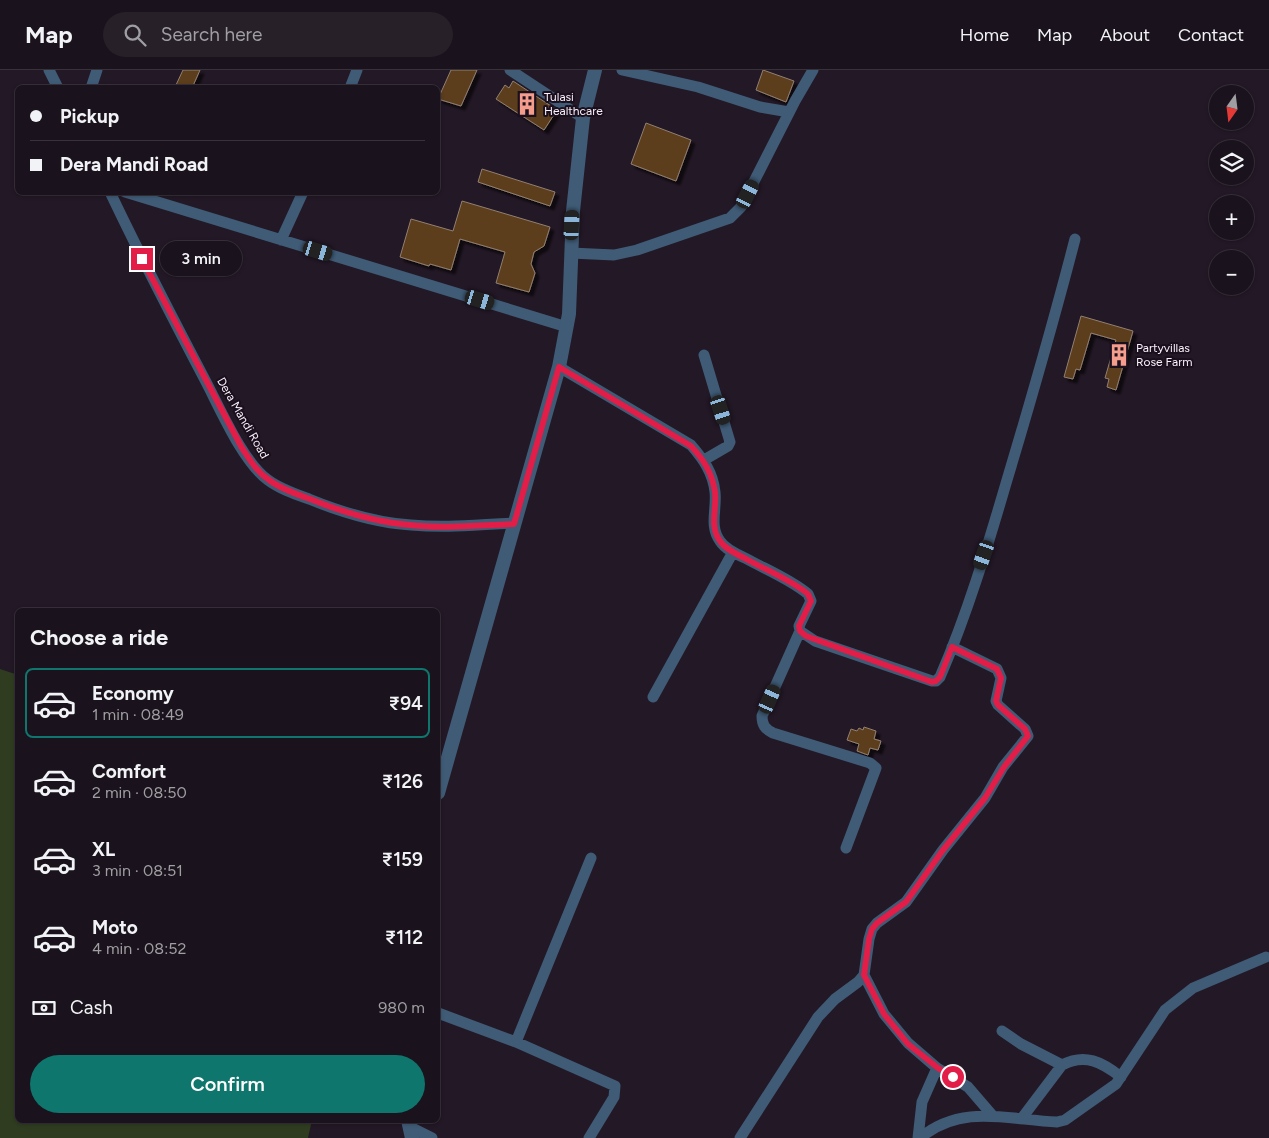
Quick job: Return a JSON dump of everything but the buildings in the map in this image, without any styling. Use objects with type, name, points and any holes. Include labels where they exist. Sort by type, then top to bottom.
[{"type":"street","points":[[49,70],[56,85]]},
{"type":"street","points":[[92,85],[97,70]]},
{"type":"street","points":[[351,85],[357,70]]},
{"type":"street","points":[[510,70],[583,118]]},
{"type":"street","points":[[440,786],[559,367],[569,314],[573,211],[583,118],[595,70]]},
{"type":"street","points":[[622,70],[698,87],[760,107],[789,112]]},
{"type":"street","points":[[571,254],[614,255],[637,250],[730,218],[741,207],[789,112],[813,70]]},
{"type":"street","name":"Dera Mandi Road","points":[[111,195],[133,242],[234,434],[256,469],[268,480],[288,491],[332,508],[370,518],[411,525],[514,524]]},
{"type":"street","points":[[136,195],[567,327]]},
{"type":"street","points":[[281,240],[302,195]]},
{"type":"street","points":[[800,631],[815,641],[932,682],[940,677],[991,536],[1076,239]]},
{"type":"street","points":[[704,354],[730,442],[728,446],[704,460]]},
{"type":"street","points":[[559,367],[691,446],[704,460],[710,473],[715,493],[713,521],[720,542],[733,552],[808,594],[811,601],[799,626],[800,631],[762,716],[762,722],[765,729],[773,733],[870,763],[876,768],[846,848]]},
{"type":"street","points":[[653,696],[733,552]]},
{"type":"street","points":[[740,1138],[818,1017],[864,975],[872,929],[877,923],[906,902],[943,850],[985,798],[1004,767],[1028,736],[1025,729],[996,701],[1001,678],[997,669],[952,647]]},
{"type":"street","points":[[516,1042],[591,858]]},
{"type":"street","points":[[919,1138],[934,1127],[974,1116],[1022,1118],[1050,1122],[1065,1120],[1116,1084],[1165,1010],[1178,999],[1193,988],[1266,957]]},
{"type":"street","points":[[864,975],[884,1014],[908,1044],[938,1068],[968,1087],[993,1116]]},
{"type":"street","points":[[440,1014],[516,1042],[615,1086],[614,1097],[589,1138]]},
{"type":"street","points":[[1002,1031],[1021,1044],[1062,1065]]},
{"type":"street","points":[[1022,1118],[1062,1065],[1078,1059],[1091,1060],[1110,1068],[1121,1076]]},
{"type":"street","points":[[919,1138],[922,1102],[938,1068]]},
{"type":"street","points":[[410,1128],[432,1138]]},
{"type":"green space","points":[[0,669],[15,674],[15,1123],[311,1123],[308,1138],[0,1138]]},
{"type":"place","name":"Tulasi Healthcare","points":[[527,104]]},
{"type":"place","name":"Partyvillas Rose Farm","points":[[1119,355]]},
{"type":"route","points":[[142,259],[242,448],[256,469],[268,480],[288,491],[332,508],[370,518],[411,525],[514,524],[559,367],[691,446],[704,460],[710,473],[715,493],[713,521],[720,542],[733,552],[804,590],[808,594],[811,598],[810,605],[799,626],[800,631],[806,636],[815,641],[932,682],[940,677],[952,647],[997,669],[1001,678],[995,698],[996,701],[1025,729],[1028,736],[1004,767],[985,798],[943,850],[906,902],[877,923],[872,929],[864,975],[884,1014],[908,1044],[938,1068],[953,1077]]}]
